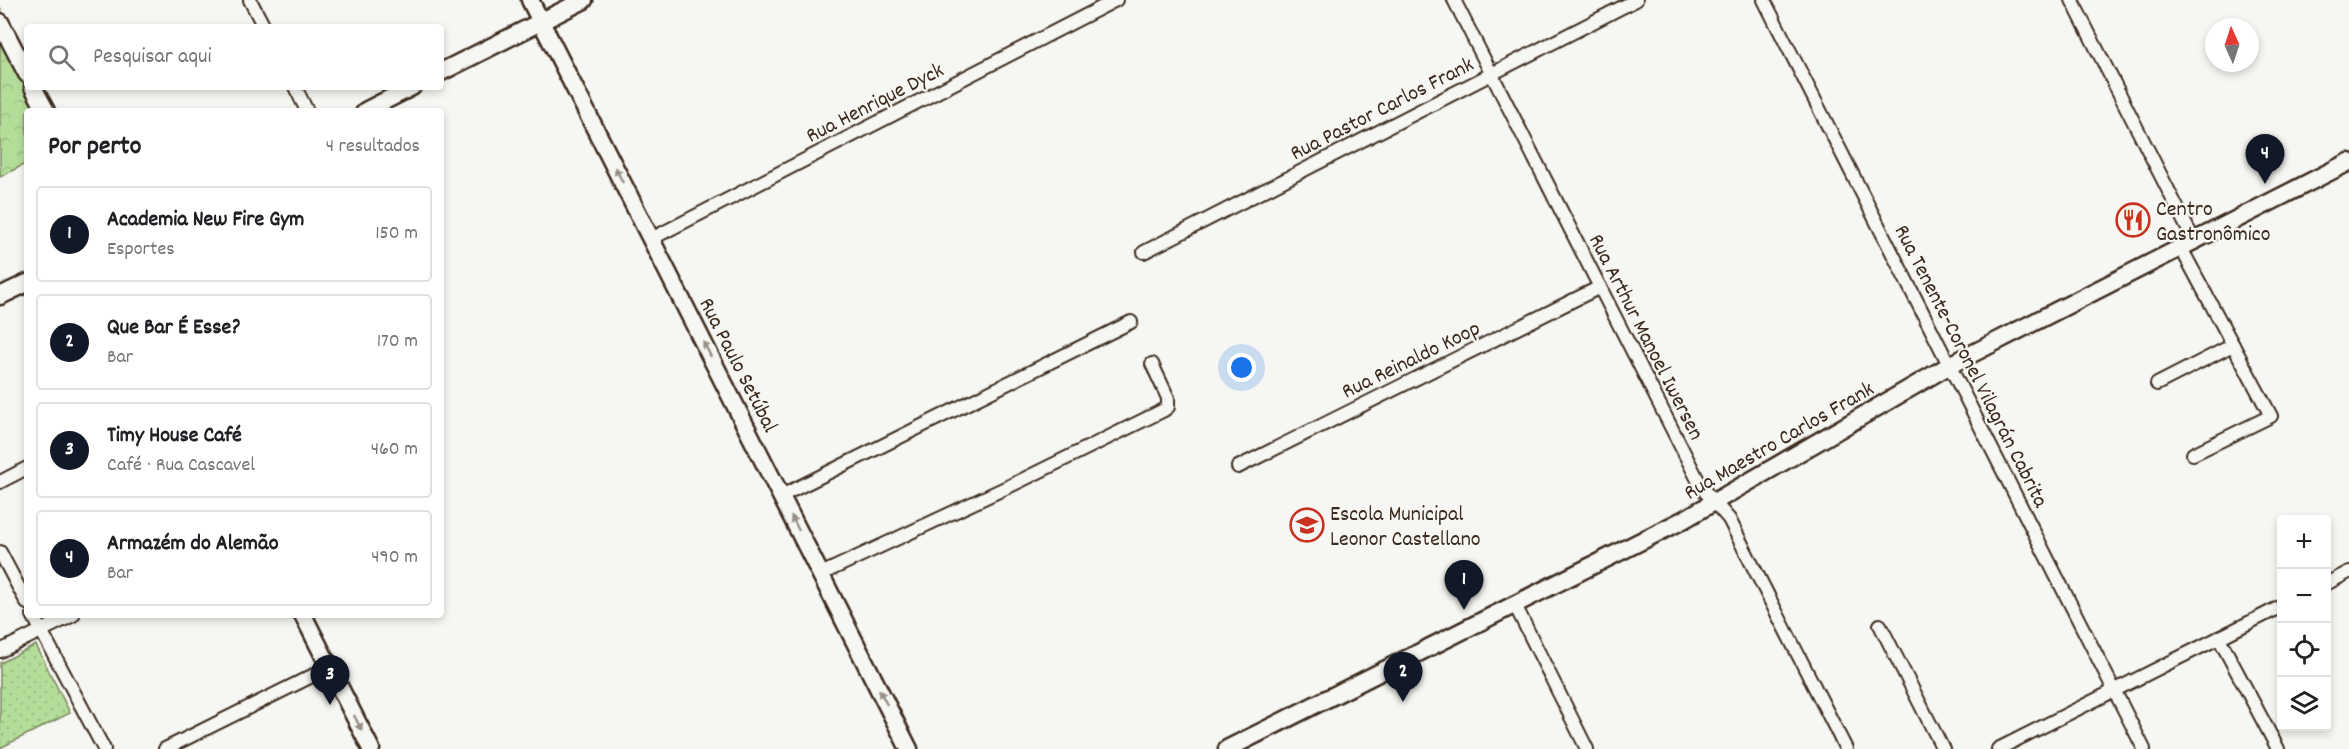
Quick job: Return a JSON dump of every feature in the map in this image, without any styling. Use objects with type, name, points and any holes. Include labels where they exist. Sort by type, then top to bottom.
[{"type":"main road","name":"Rua Paulo Setúbal","points":[[530,0],[909,749]]},
{"type":"main road","points":[[444,70],[584,0]]},
{"type":"main road","points":[[0,22],[24,68]]},
{"type":"main road","points":[[35,90],[44,108]]},
{"type":"main road","points":[[371,108],[406,90]]},
{"type":"main road","name":"Rua Maestro Carlos Frank","points":[[1227,749],[1715,503],[1950,365],[2349,162]]},
{"type":"main road","points":[[0,296],[24,284]]},
{"type":"main road","points":[[305,618],[371,749]]},
{"type":"street","points":[[250,0],[262,24]]},
{"type":"street","name":"Rua Henrique Dyck","points":[[651,239],[1116,0]]},
{"type":"street","name":"Rua Arthur Manoel Iwersen","points":[[1454,0],[1702,488],[1729,519],[1846,749]]},
{"type":"street","name":"Rua Pastor Carlos Frank","points":[[1144,252],[1636,0]]},
{"type":"street","name":"Rua Tenente-Coronel Vilagrán Cabrita","points":[[1764,0],[2144,749]]},
{"type":"street","points":[[2073,0],[2233,345],[2271,416],[2193,454]]},
{"type":"street","points":[[296,90],[306,108]]},
{"type":"street","name":"Rua Reinaldo Koop","points":[[1238,467],[1600,287]]},
{"type":"street","points":[[781,496],[1131,322]]},
{"type":"street","points":[[2157,384],[2233,345]]},
{"type":"street","points":[[821,574],[1016,483],[1164,410],[1168,406],[1168,399],[1152,364]]},
{"type":"street","points":[[0,482],[24,470]]},
{"type":"street","points":[[0,552],[24,597]]},
{"type":"street","points":[[2331,581],[2349,572]]},
{"type":"street","points":[[1515,605],[1587,749]]},
{"type":"street","points":[[1998,749],[2277,609]]},
{"type":"street","points":[[35,618],[104,749]]},
{"type":"street","points":[[0,651],[68,618]]},
{"type":"street","points":[[1880,625],[1943,749]]},
{"type":"street","points":[[2219,638],[2278,749]]},
{"type":"street","points":[[165,749],[330,668]]},
{"type":"green space","points":[[0,8],[24,54],[24,90],[30,90],[51,108],[24,108],[24,165],[0,177]]},
{"type":"green space","points":[[36,645],[70,713],[0,748],[0,663]]},
{"type":"place","name":"Armazém do Alemão","points":[[2265,184]]},
{"type":"place","name":"Centro Gastronômico","points":[[2133,220]]},
{"type":"place","name":"Escola Municipal Leonor Castellano","points":[[1307,525]]},
{"type":"place","name":"Academia New Fire Gym","points":[[1464,610]]},
{"type":"place","name":"Que Bar É Esse?","points":[[1403,702]]},
{"type":"place","name":"Timy House Café","points":[[330,705]]}]
